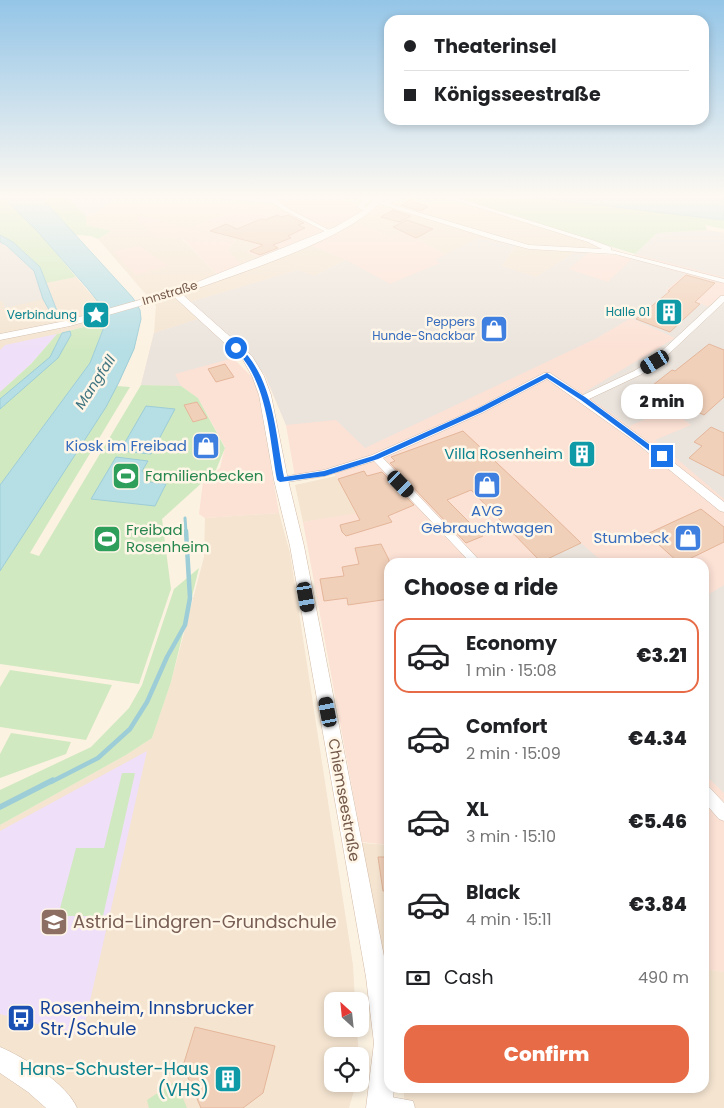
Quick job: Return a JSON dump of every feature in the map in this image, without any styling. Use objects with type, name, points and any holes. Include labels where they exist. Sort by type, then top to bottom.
[{"type":"main road","name":"Innstraße","points":[[176,292],[252,266],[294,248]]},
{"type":"main road","name":"Chiemseestraße","points":[[176,292],[248,358],[258,376],[265,395],[280,480],[297,546],[377,977],[384,1028]]},
{"type":"main road","points":[[0,1059],[36,1083],[64,1108]]},
{"type":"main road","name":"Chiemseestraße","points":[[380,1106],[384,1064]]},
{"type":"street","points":[[553,248],[612,252],[724,281]]},
{"type":"street","points":[[603,248],[612,252]]},
{"type":"street","name":"Innstraße","points":[[0,337],[94,316],[176,292]]},
{"type":"street","points":[[583,398],[637,373],[655,362],[724,298]]},
{"type":"street","points":[[280,480],[325,473],[376,457],[479,411],[547,375],[583,398],[662,456],[724,508]]},
{"type":"street","points":[[376,457],[472,558]]},
{"type":"street","points":[[709,798],[724,814]]},
{"type":"street","points":[[380,1106],[406,1108]]},
{"type":"shaded area","points":[[0,248],[9,248],[34,271],[43,299],[5,308],[3,301],[0,301]]},
{"type":"shaded area","points":[[106,248],[191,248],[217,274],[230,248],[254,248],[247,251],[285,248],[317,248],[346,260],[314,276],[298,270],[191,302],[198,319],[154,333],[156,306]]},
{"type":"shaded area","points":[[142,248],[168,266],[136,275],[113,251]]},
{"type":"shaded area","points":[[191,248],[230,248],[228,250],[242,266],[217,274]]},
{"type":"shaded area","points":[[253,248],[283,248],[260,258],[246,252]]},
{"type":"shaded area","points":[[317,248],[433,248],[446,255],[460,248],[513,248],[502,266],[536,277],[575,252],[633,257],[635,254],[654,248],[724,248],[724,972],[709,970],[709,558],[384,558],[384,844],[362,842],[303,522],[356,513],[333,471],[295,477],[286,425],[265,375],[248,354],[233,358],[253,378],[258,393],[279,513],[205,518],[199,514],[203,482],[220,468],[225,447],[198,398],[181,386],[141,385],[154,333],[198,319],[191,302],[298,270],[315,276],[346,260]]},
{"type":"shaded area","points":[[433,248],[460,248],[446,255]]},
{"type":"shaded area","points":[[459,248],[513,248],[502,266],[536,277],[575,252],[588,253],[568,269],[608,282],[633,258],[685,274],[665,291],[715,309],[724,301],[724,499],[655,440],[691,425],[670,409],[629,426],[583,393],[675,338],[631,318],[597,338],[365,448],[336,420],[286,425],[265,375],[248,354],[175,374],[181,386],[141,385],[154,333],[198,319],[191,302],[298,270],[314,276],[346,260],[390,284],[440,263],[435,260]]},
{"type":"shaded area","points":[[514,248],[602,248],[575,252],[536,277],[502,266]]},
{"type":"shaded area","points":[[642,248],[724,248],[724,277],[635,254]]},
{"type":"shaded area","points":[[76,277],[102,307],[103,322],[57,334],[0,392],[0,301],[3,300],[5,307],[38,284]]},
{"type":"shaded area","points":[[57,334],[31,364],[0,392],[0,350],[5,345]]},
{"type":"shaded area","points":[[336,476],[356,514],[303,522],[295,485]]},
{"type":"shaded area","points":[[279,513],[290,553],[353,965],[354,992],[324,992],[324,1038],[358,1038],[358,1047],[324,1047],[324,1092],[354,1092],[349,1108],[0,1108],[0,825],[126,755],[152,738],[171,682],[204,557],[205,518]]},
{"type":"shaded area","points":[[581,543],[598,558],[548,558]]},
{"type":"shaded area","points":[[724,585],[724,793],[709,779],[709,594]]},
{"type":"shaded area","name":"Astrid-Lindgren-Grundschule","points":[[147,751],[82,1036],[0,1014],[0,831]]},
{"type":"shaded area","points":[[362,843],[384,845],[384,964]]},
{"type":"shaded area","points":[[709,970],[724,972],[724,1108],[404,1108],[404,1093],[709,1093]]},
{"type":"green space","points":[[19,248],[52,248],[76,277],[46,283],[39,268]]},
{"type":"green space","points":[[615,248],[642,248],[635,254]]},
{"type":"green space","points":[[103,322],[104,327],[90,363],[0,485],[0,392],[31,364],[57,334]]},
{"type":"green space","name":"Freibad Rosenheim","points":[[141,385],[181,386],[198,398],[225,448],[216,470],[162,519],[171,589],[139,684],[0,664],[0,571],[117,386],[130,387],[30,553],[39,556]]},
{"type":"green space","points":[[199,568],[171,682],[152,738],[126,755],[0,825],[0,790],[91,747],[129,708],[142,685],[174,589]]},
{"type":"green space","points":[[10,670],[112,685],[86,740],[0,727],[0,687]]},
{"type":"green space","points":[[11,733],[71,742],[66,754],[0,778],[0,754]]},
{"type":"green space","points":[[122,773],[135,773],[103,916],[58,916],[76,848],[104,848]]},
{"type":"green space","points":[[176,1081],[187,1108],[149,1108],[147,1100]]},
{"type":"water","points":[[9,248],[19,248],[40,267],[59,316],[53,317],[43,299],[34,271]]},
{"type":"water","name":"Mangfall","points":[[52,248],[87,248],[133,298],[140,310],[141,319],[134,349],[106,407],[0,571],[0,485],[90,363],[104,327],[102,307]]},
{"type":"water","points":[[70,331],[71,335],[58,358],[0,409],[0,399],[50,357],[62,333]]},
{"type":"water","points":[[146,406],[175,409],[151,454],[120,451]]},
{"type":"water","name":"Familienbecken","points":[[116,457],[148,461],[142,471],[150,482],[166,484],[155,506],[91,499]]},
{"type":"building","points":[[257,248],[278,248],[260,255],[250,251]]},
{"type":"building","name":"Halle 01","points":[[686,275],[715,283],[695,302],[700,304],[670,332],[636,319],[670,291],[668,291]]},
{"type":"building","points":[[709,344],[724,350],[724,397],[704,415],[648,389],[672,370],[675,371]]},
{"type":"building","points":[[225,364],[234,377],[216,382],[208,369]]},
{"type":"building","points":[[197,402],[207,418],[193,422],[184,405]]},
{"type":"building","points":[[711,427],[724,433],[724,476],[689,458],[702,446],[694,442]]},
{"type":"building","name":"AVG Gebrauchtwagen","points":[[463,431],[581,543],[549,558],[537,558],[471,490],[447,500],[483,536],[466,543],[390,463],[395,461],[391,457]]},
{"type":"building","points":[[364,471],[367,476],[382,472],[414,505],[388,516],[392,522],[346,536],[342,532],[340,525],[360,520],[338,479]]},
{"type":"building","name":"Stumbeck","points":[[701,509],[724,527],[724,542],[691,558],[674,558],[647,534]]},
{"type":"building","points":[[381,544],[388,558],[384,558],[384,600],[348,605],[347,598],[324,601],[320,579],[344,576],[342,567],[359,564],[355,548]]},
{"type":"building","points":[[378,857],[384,857],[383,891]]},
{"type":"building","name":"Hans-Schuster-Haus (VHS)","points":[[195,1027],[275,1046],[263,1093],[243,1108],[201,1108],[183,1066]]},
{"type":"waterway","points":[[185,518],[186,532]]},
{"type":"waterway","points":[[51,782],[98,758],[130,729],[147,702],[167,657],[185,625],[190,598],[186,531]]},
{"type":"waterway","points":[[0,807],[53,780]]},
{"type":"place","name":"Halle 01","points":[[669,312]]},
{"type":"place","name":"Verbindung","points":[[96,315]]},
{"type":"place","name":"Peppers Hunde-Snackbar","points":[[494,329]]},
{"type":"place","name":"Kiosk im Freibad","points":[[206,446]]},
{"type":"place","name":"Villa Rosenheim","points":[[582,454]]},
{"type":"place","name":"Familienbecken","points":[[126,476]]},
{"type":"place","name":"AVG Gebrauchtwagen","points":[[487,485]]},
{"type":"place","name":"Stumbeck","points":[[688,538]]},
{"type":"place","name":"Freibad Rosenheim","points":[[107,539]]},
{"type":"place","name":"Astrid-Lindgren-Grundschule","points":[[54,922]]},
{"type":"place","name":"Rosenheim, Innsbrucker Str./Schule","points":[[21,1018]]},
{"type":"place","name":"Hans-Schuster-Haus (VHS)","points":[[228,1079]]},
{"type":"route","points":[[236,348],[248,358],[258,376],[265,395],[280,480],[347,468],[376,457],[479,411],[547,375],[583,398],[662,456]]}]
